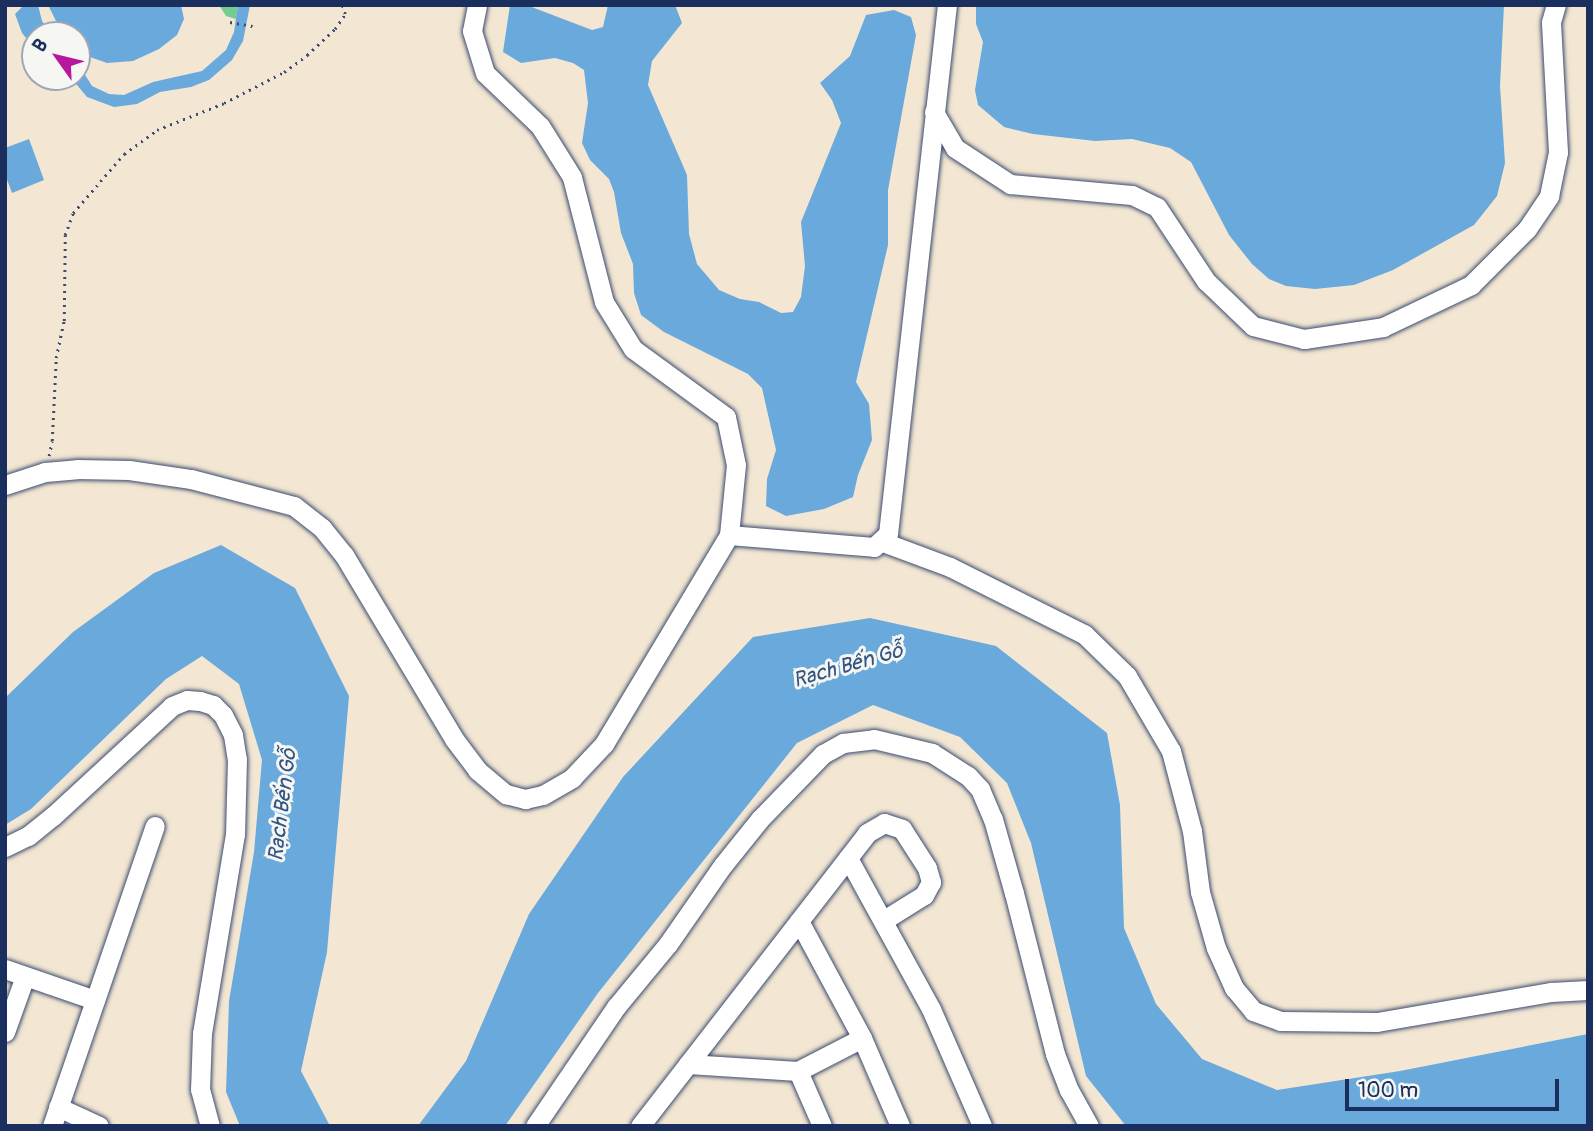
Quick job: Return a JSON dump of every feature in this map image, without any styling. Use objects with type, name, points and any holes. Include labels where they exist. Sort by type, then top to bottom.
[{"type":"street","points":[[5,485],[45,472],[77,469],[130,470],[191,479],[294,506],[322,528],[344,555],[454,739],[477,770],[506,794],[525,799],[543,795],[572,778],[604,744],[729,535],[736,465],[726,417],[633,349],[604,302],[572,177],[540,126],[485,73],[472,31],[477,5]]},
{"type":"street","points":[[729,535],[874,547],[883,542],[888,534],[947,5]]},
{"type":"street","points":[[934,113],[955,148],[1010,184],[1132,195],[1157,207],[1206,281],[1253,326],[1304,339],[1383,327],[1471,285],[1527,229],[1549,196],[1558,152],[1551,22],[1556,5]]},
{"type":"street","points":[[883,542],[950,567],[1084,634],[1127,676],[1171,751],[1192,831],[1200,892],[1216,948],[1234,988],[1253,1011],[1280,1021],[1377,1022],[1551,992],[1588,990]]},
{"type":"street","points":[[5,847],[53,816],[172,706],[187,700],[200,701],[213,705],[223,715],[233,735],[237,759],[235,834],[202,1033],[200,1089],[210,1126]]},
{"type":"street","points":[[536,1126],[616,1007],[668,944],[753,827],[823,754],[843,743],[874,738],[932,753],[968,776],[980,789],[993,818],[1055,1054],[1069,1090],[1089,1126]]},
{"type":"street","points":[[640,1126],[848,858],[875,827],[894,824],[902,829],[927,867],[930,882],[924,895],[884,920]]},
{"type":"street","points":[[99,1126],[55,1116],[155,826]]},
{"type":"street","points":[[848,858],[931,1009],[982,1126]]},
{"type":"street","points":[[799,921],[862,1038],[900,1126]]},
{"type":"street","points":[[5,969],[95,1000]]},
{"type":"street","points":[[5,1032],[24,976]]},
{"type":"street","points":[[688,1064],[798,1071],[862,1038]]},
{"type":"street","points":[[798,1071],[822,1126]]},
{"type":"path","points":[[45,472],[52,441],[56,358],[64,321],[65,235],[73,213],[124,154],[157,130],[224,103],[284,72],[307,55],[335,29],[345,14],[342,5]]},
{"type":"path","points":[[230,22],[253,26]]},
{"type":"green space","points":[[219,5],[238,5],[236,19],[226,16]]},
{"type":"water","points":[[24,5],[38,5],[42,21],[21,21],[21,30],[15,14]]},
{"type":"water","points":[[48,5],[181,5],[184,19],[177,35],[159,49],[133,61],[107,63],[91,57],[91,21],[56,21]]},
{"type":"water","points":[[238,5],[250,5],[243,41],[232,60],[209,80],[191,87],[160,92],[137,104],[114,107],[87,97],[82,91],[91,91],[91,84],[109,94],[124,95],[153,82],[202,71],[226,50],[234,32]]},
{"type":"water","points":[[510,5],[529,6],[592,30],[603,27],[608,5],[675,5],[682,23],[652,61],[648,85],[687,175],[689,234],[697,264],[719,290],[740,299],[759,302],[781,313],[793,312],[801,297],[805,266],[801,222],[841,123],[832,100],[820,83],[850,56],[866,15],[894,10],[911,17],[916,35],[888,190],[888,245],[856,382],[869,404],[872,440],[858,475],[853,497],[824,509],[786,516],[766,506],[767,479],[776,450],[762,388],[748,374],[664,332],[641,315],[634,293],[633,264],[621,233],[614,192],[609,179],[590,160],[582,143],[588,103],[584,70],[573,63],[555,58],[521,63],[503,52]]},
{"type":"water","points":[[976,5],[1504,5],[1500,86],[1505,163],[1497,196],[1474,225],[1393,270],[1354,285],[1315,289],[1286,286],[1269,279],[1252,264],[1229,235],[1191,162],[1170,148],[1132,139],[1095,141],[1033,134],[1004,127],[978,105],[975,90],[983,42],[976,24]]},
{"type":"water","points":[[29,139],[44,180],[12,193],[5,174],[5,148]]},
{"type":"water","name":"Rạch Bến Gỗ","points":[[221,545],[295,588],[349,696],[327,952],[301,1071],[330,1126],[240,1126],[226,1092],[229,1001],[254,852],[262,760],[239,684],[202,656],[166,679],[31,809],[5,825],[5,698],[73,632],[154,573]]},
{"type":"water","name":"Rạch Bến Gỗ","points":[[870,618],[996,646],[1107,733],[1120,805],[1124,928],[1156,1004],[1202,1059],[1277,1090],[1400,1071],[1588,1034],[1588,1126],[1126,1126],[1086,1076],[1031,843],[1007,783],[960,737],[873,705],[797,743],[598,993],[505,1126],[418,1126],[466,1061],[529,914],[623,777],[753,637]]}]
